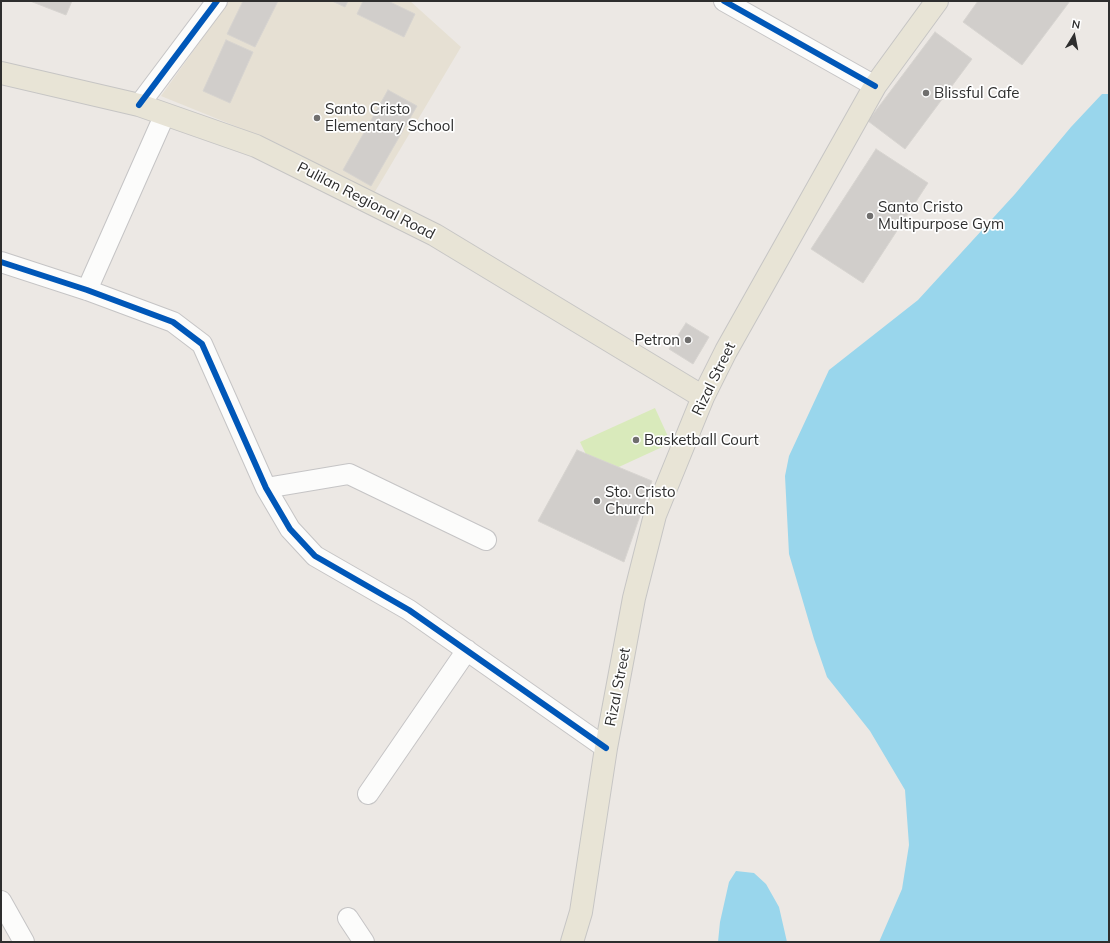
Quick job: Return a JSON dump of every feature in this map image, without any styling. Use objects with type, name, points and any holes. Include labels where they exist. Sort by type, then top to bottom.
[{"type":"main road","name":"Rizal Street","points":[[572,942],[581,912],[606,748],[634,598],[656,515],[703,397],[726,351],[875,86],[937,1]]},
{"type":"main road","name":"Pulilan Regional Road","points":[[1,73],[139,105],[256,146],[435,235],[703,397]]},
{"type":"street","points":[[139,105],[217,1]]},
{"type":"street","points":[[733,3],[875,86]]},
{"type":"street","points":[[87,290],[165,114]]},
{"type":"street","points":[[1,262],[87,290],[172,322],[202,344],[266,488],[290,529],[315,556],[409,610],[606,748]]},
{"type":"street","points":[[266,488],[349,474],[486,540]]},
{"type":"street","points":[[368,794],[467,650]]},
{"type":"street","points":[[1,901],[24,942]]},
{"type":"street","points":[[348,918],[364,942]]},
{"type":"shaded area","name":"Santo Cristo Elementary School","points":[[229,1],[410,1],[461,47],[370,200],[272,141],[161,96]]},
{"type":"green space","points":[[655,408],[671,443],[597,477],[580,442]]},
{"type":"water","points":[[1102,94],[1109,94],[1109,942],[879,942],[902,889],[909,845],[905,790],[870,731],[827,677],[814,639],[789,554],[785,476],[789,456],[829,370],[918,300],[1015,194],[1071,127]]},
{"type":"water","points":[[736,871],[754,873],[766,884],[779,907],[787,942],[718,942],[720,922],[729,882]]},
{"type":"building","points":[[30,1],[72,1],[66,15]]},
{"type":"building","points":[[243,1],[278,1],[255,47],[227,34]]},
{"type":"building","points":[[332,1],[348,1],[345,7]]},
{"type":"building","points":[[363,1],[388,1],[415,14],[404,37],[357,14]]},
{"type":"building","points":[[978,1],[1070,1],[1022,65],[963,22]]},
{"type":"building","points":[[935,32],[972,59],[905,149],[868,121]]},
{"type":"building","points":[[226,40],[253,52],[230,103],[203,91]]},
{"type":"building","points":[[388,90],[417,106],[371,186],[343,170]]},
{"type":"building","name":"Santo Cristo Multipurpose Gym","points":[[876,149],[928,183],[863,283],[811,249]]},
{"type":"building","points":[[686,323],[709,337],[693,364],[669,349]]},
{"type":"building","name":"Sto. Cristo Church","points":[[577,450],[652,481],[624,562],[538,521]]},
{"type":"cycle path","points":[[139,105],[217,1]]},
{"type":"cycle path","points":[[724,1],[875,86]]},
{"type":"cycle path","points":[[1,262],[87,290],[173,322],[202,344],[266,488],[290,529],[315,556],[409,610],[606,748]]},
{"type":"place","name":"Blissful Cafe","points":[[926,93]]},
{"type":"place","name":"Santo Cristo Elementary School","points":[[317,118]]},
{"type":"place","name":"Santo Cristo Multipurpose Gym","points":[[870,216]]},
{"type":"place","name":"Petron","points":[[688,340]]},
{"type":"place","name":"Basketball Court","points":[[636,440]]},
{"type":"place","name":"Sto. Cristo Church","points":[[597,501]]}]
